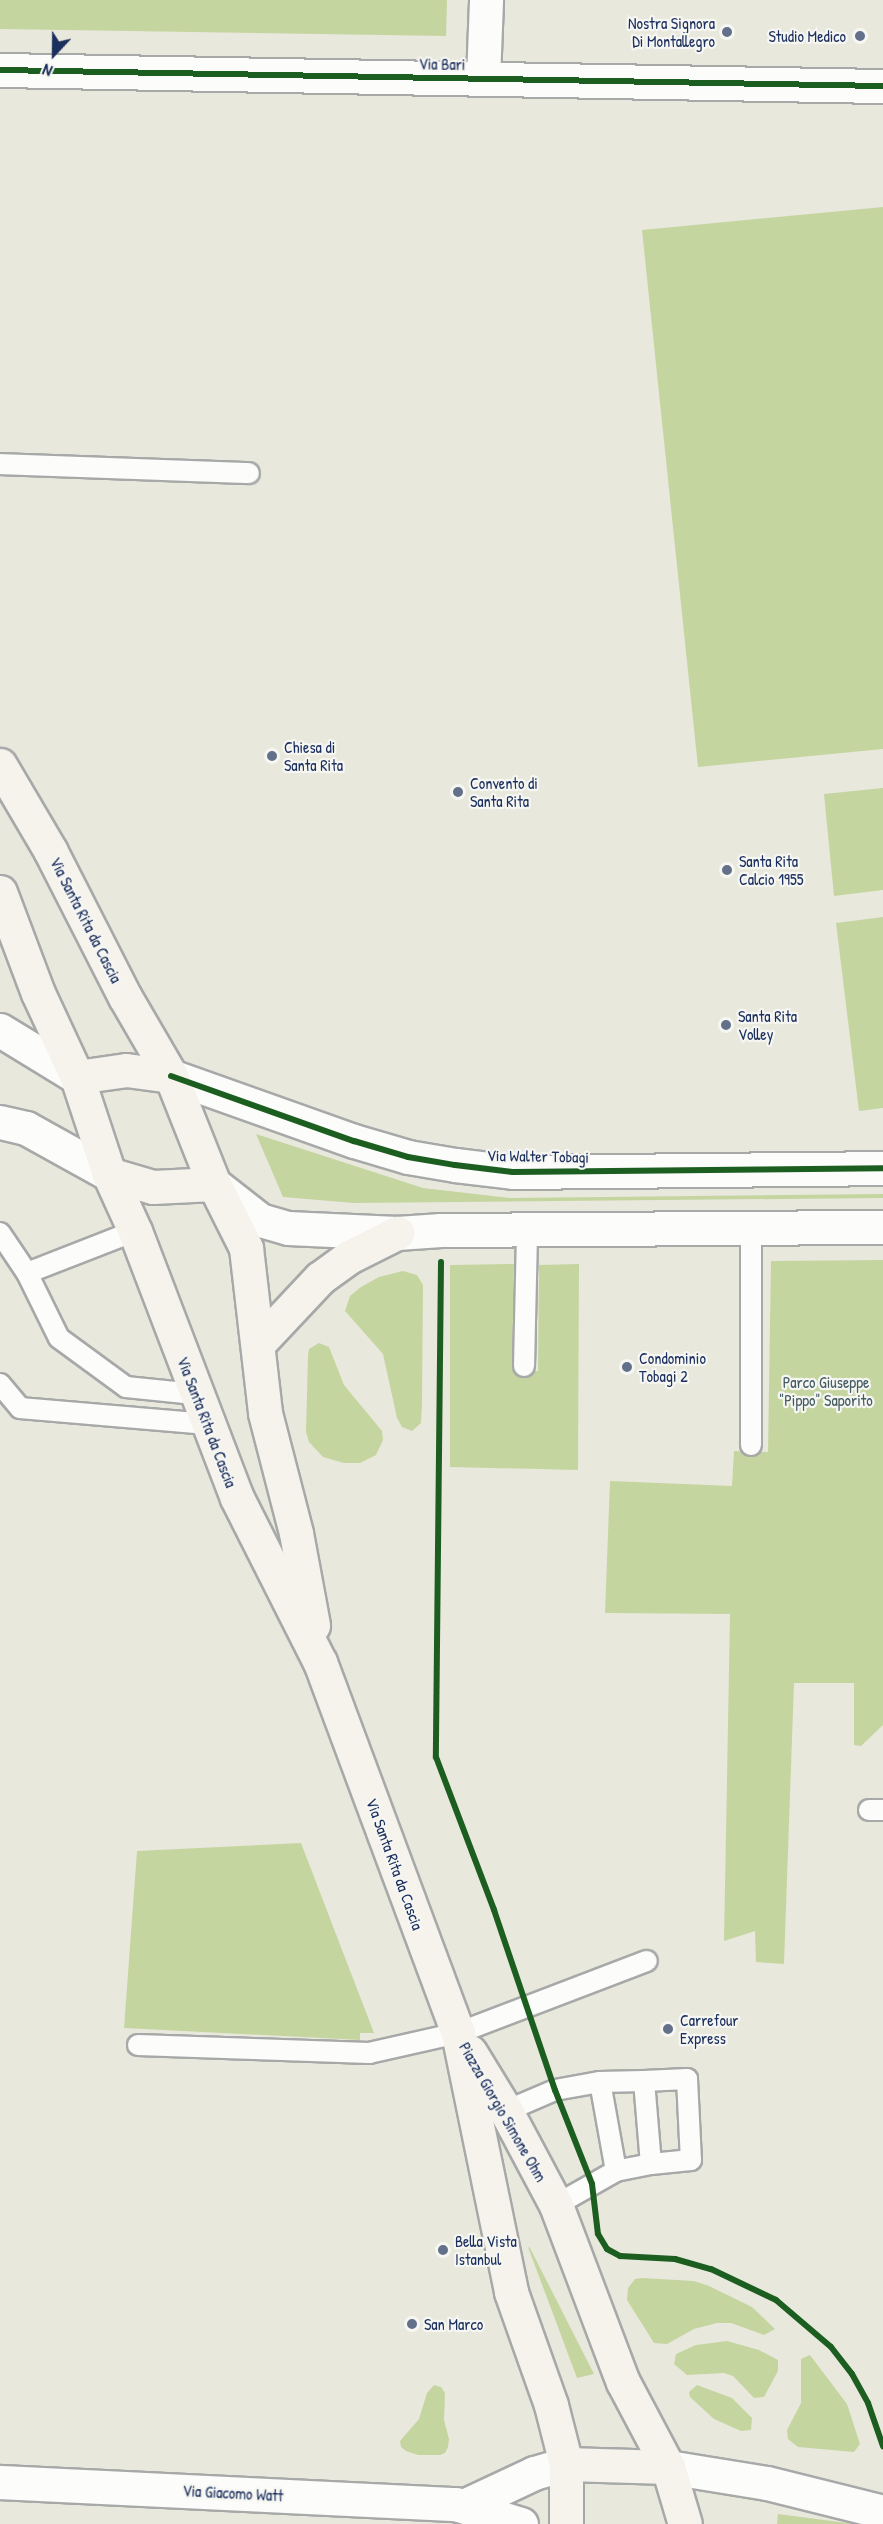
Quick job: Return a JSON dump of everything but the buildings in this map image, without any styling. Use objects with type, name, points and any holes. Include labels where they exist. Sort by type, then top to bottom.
[{"type":"main road","name":"Via Santa Rita da Cascia","points":[[0,765],[50,850],[125,997],[171,1076],[214,1184],[246,1248],[265,1413],[296,1533],[320,1662]]},
{"type":"main road","points":[[0,891],[38,993],[77,1077],[126,1071],[171,1076]]},
{"type":"main road","name":"Via Santa Rita da Cascia","points":[[77,1077],[109,1174],[135,1231],[195,1394],[237,1498],[320,1662],[458,2033]]},
{"type":"main road","points":[[109,1174],[153,1187],[214,1184]]},
{"type":"main road","points":[[258,1344],[320,1278],[348,1257],[397,1233]]},
{"type":"main road","name":"Piazza Giorgio Simone Ohm","points":[[458,2033],[506,2111],[556,2205],[623,2382],[668,2467],[685,2524]]},
{"type":"main road","name":"Piazza Giorgio Simone Ohm","points":[[458,2033],[511,2292],[550,2405],[566,2464],[566,2524]]},
{"type":"main road","points":[[566,2464],[668,2467]]},
{"type":"street","points":[[483,79],[486,0]]},
{"type":"street","name":"Via Bari","points":[[0,70],[883,86]]},
{"type":"street","points":[[0,1030],[77,1077]]},
{"type":"street","name":"Via Walter Tobagi","points":[[171,1076],[354,1141],[455,1166],[513,1172],[883,1168]]},
{"type":"street","points":[[0,1122],[26,1128],[109,1174]]},
{"type":"street","points":[[214,1184],[260,1220],[288,1227],[397,1233],[883,1227]]},
{"type":"street","points":[[466,2505],[534,2473],[566,2464]]},
{"type":"street","points":[[668,2467],[767,2483],[883,2512]]},
{"type":"street","name":"Via Giacomo Watt","points":[[0,2482],[466,2505]]},
{"type":"street","points":[[466,2505],[521,2524]]},
{"type":"lane","points":[[0,464],[249,472]]},
{"type":"lane","points":[[751,1228],[751,1445]]},
{"type":"lane","points":[[27,1273],[135,1231]]},
{"type":"lane","points":[[524,1366],[527,1231]]},
{"type":"lane","points":[[0,1233],[27,1273],[58,1338],[126,1388],[195,1394]]},
{"type":"lane","points":[[0,1384],[10,1407],[207,1424]]},
{"type":"lane","points":[[138,2045],[369,2053],[458,2033],[647,1961]]},
{"type":"lane","points":[[506,2111],[555,2090],[600,2082],[687,2079],[691,2160],[651,2164],[616,2171],[556,2205]]},
{"type":"lane","points":[[644,2081],[651,2164]]},
{"type":"lane","points":[[600,2082],[616,2171]]},
{"type":"green space","points":[[0,0],[447,0],[446,36],[0,29]]},
{"type":"green space","points":[[883,207],[883,749],[698,767],[642,230]]},
{"type":"green space","points":[[883,788],[883,890],[834,896],[824,794]]},
{"type":"green space","points":[[883,917],[883,1108],[859,1111],[836,923]]},
{"type":"green space","points":[[256,1134],[423,1188],[511,1198],[883,1194],[883,1198],[354,1203],[283,1197]]},
{"type":"green space","name":"Parco Giuseppe \"Pippo\" Saporito","points":[[883,1260],[883,1725],[861,1746],[854,1745],[854,1683],[794,1683],[784,1964],[756,1962],[755,1931],[724,1941],[730,1614],[605,1613],[610,1481],[732,1486],[734,1451],[768,1452],[771,1261]]},
{"type":"green space","points":[[514,1264],[512,1370],[538,1371],[539,1265],[579,1264],[578,1470],[450,1467],[450,1265]]},
{"type":"green space","points":[[403,1271],[417,1275],[423,1285],[421,1423],[412,1431],[402,1427],[397,1418],[383,1354],[345,1311],[350,1296],[361,1287],[379,1277]]},
{"type":"green space","points":[[319,1343],[329,1347],[344,1385],[382,1431],[383,1440],[376,1455],[360,1463],[344,1463],[323,1457],[309,1442],[306,1432],[308,1356],[309,1349]]},
{"type":"green space","points":[[301,1843],[374,2033],[360,2033],[360,2040],[124,2028],[137,1851]]},
{"type":"green space","points":[[528,2247],[530,2248],[594,2374],[577,2378]]},
{"type":"green space","points":[[635,2279],[694,2281],[709,2286],[752,2307],[775,2329],[764,2335],[731,2323],[717,2323],[694,2329],[667,2344],[654,2343],[627,2300],[628,2288]]},
{"type":"green space","points":[[727,2341],[759,2350],[778,2360],[778,2371],[764,2397],[754,2398],[733,2376],[724,2373],[687,2375],[674,2364],[676,2354],[696,2345]]},
{"type":"green space","points":[[810,2355],[847,2404],[860,2444],[854,2452],[798,2447],[788,2439],[787,2430],[801,2403],[801,2359]]},
{"type":"green space","points":[[434,2385],[441,2387],[445,2393],[444,2420],[449,2439],[448,2447],[445,2453],[440,2455],[418,2455],[406,2451],[401,2447],[400,2441],[419,2419],[427,2393]]},
{"type":"green space","points":[[697,2385],[732,2398],[752,2418],[751,2430],[741,2431],[714,2419],[690,2397],[689,2392]]},
{"type":"green space","points":[[778,2514],[855,2524],[777,2524]]},
{"type":"cycle path","points":[[0,70],[883,86]]},
{"type":"cycle path","points":[[171,1076],[354,1141],[408,1157],[455,1165],[513,1172],[883,1168]]},
{"type":"cycle path","points":[[441,1262],[436,1757],[494,1910],[555,2090],[592,2184],[598,2234],[607,2249],[620,2256],[675,2259],[711,2269],[776,2300],[831,2347],[852,2374],[868,2403],[883,2446]]},
{"type":"place","name":"Nostra Signora Di Montallegro","points":[[727,32]]},
{"type":"place","name":"Studio Medico","points":[[860,36]]},
{"type":"place","name":"Chiesa di Santa Rita","points":[[272,756]]},
{"type":"place","name":"Convento di Santa Rita","points":[[458,792]]},
{"type":"place","name":"Santa Rita Calcio 1955","points":[[727,870]]},
{"type":"place","name":"Santa Rita Volley","points":[[726,1025]]},
{"type":"place","name":"Condominio Tobagi 2","points":[[627,1367]]},
{"type":"place","name":"Carrefour Express","points":[[668,2029]]},
{"type":"place","name":"Bella Vista Istanbul","points":[[443,2250]]},
{"type":"place","name":"San Marco","points":[[412,2324]]}]
